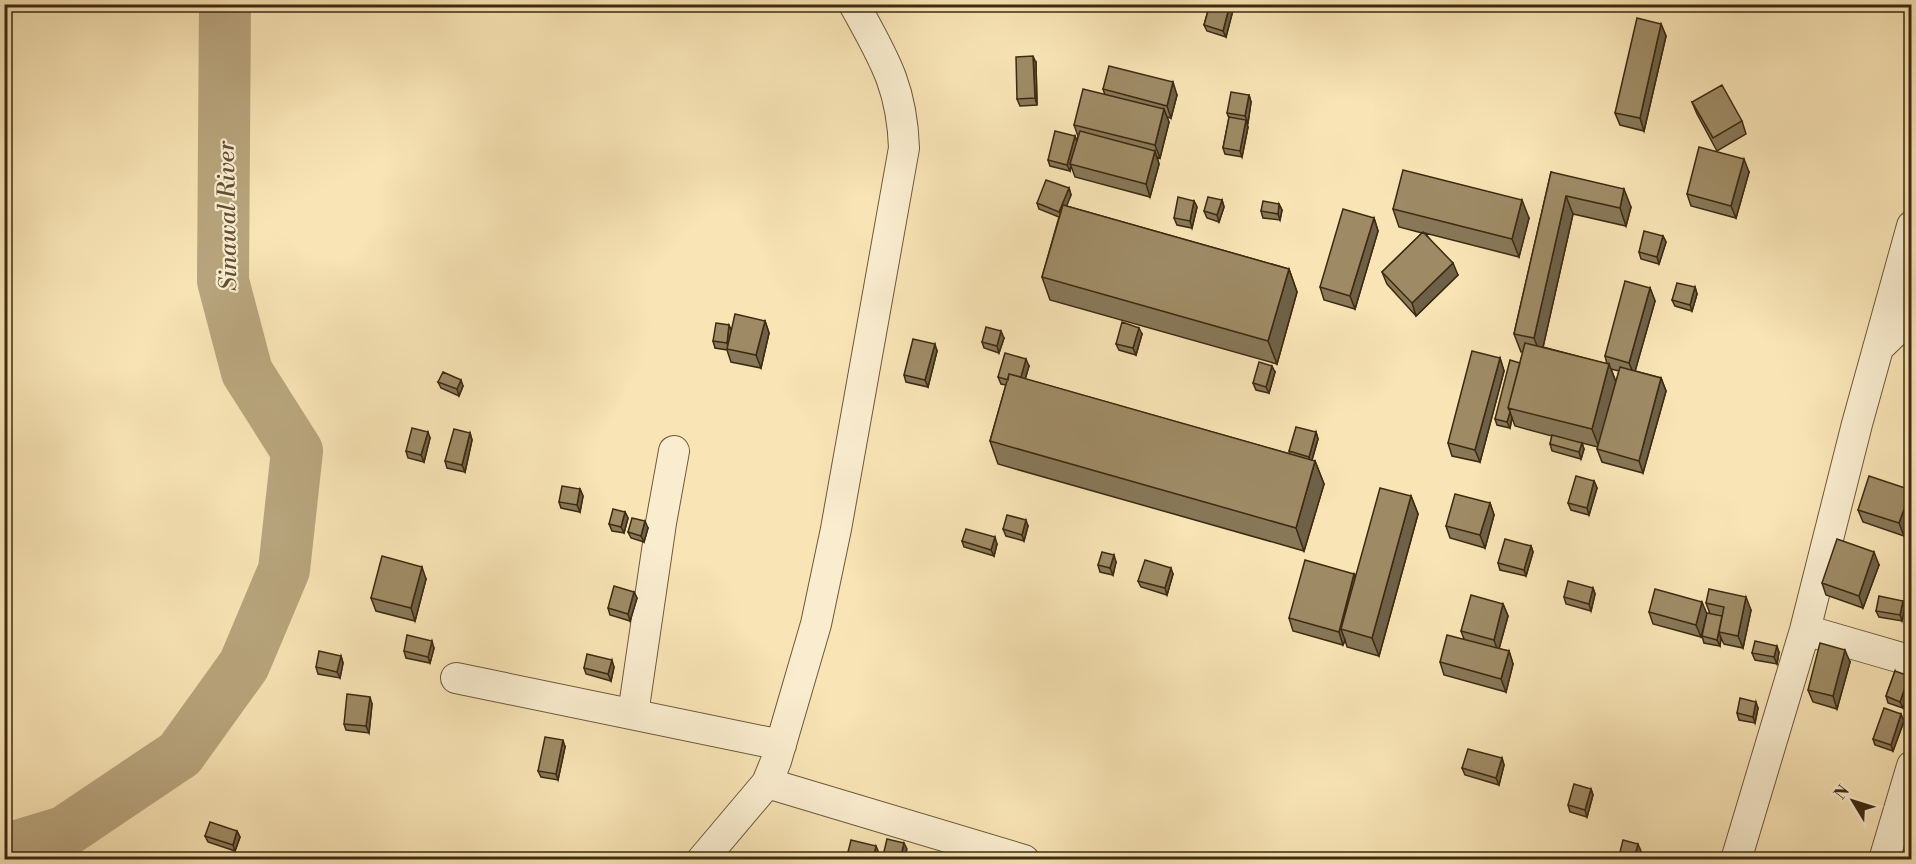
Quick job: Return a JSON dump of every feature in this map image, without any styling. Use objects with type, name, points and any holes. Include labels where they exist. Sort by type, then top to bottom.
[{"type":"street","points":[[702,860],[766,783],[781,745],[819,614],[904,148],[900,99],[887,63],[854,4]]},
{"type":"street","points":[[1736,860],[1805,630],[1911,226]]},
{"type":"street","points":[[1878,348],[1911,315]]},
{"type":"street","points":[[633,714],[674,451]]},
{"type":"street","points":[[1805,630],[1911,661]]},
{"type":"street","points":[[456,678],[781,745]]},
{"type":"street","points":[[1884,860],[1911,766]]},
{"type":"street","points":[[766,783],[1024,860]]},
{"type":"building","points":[[1210,4],[1230,4],[1223,31],[1204,25]]},
{"type":"building","points":[[1637,18],[1661,24],[1640,118],[1615,113]]},
{"type":"building","points":[[1033,56],[1035,98],[1017,99],[1016,57]]},
{"type":"building","points":[[1109,66],[1173,82],[1167,106],[1103,89]]},
{"type":"building","points":[[1722,85],[1742,121],[1713,138],[1692,102]]},
{"type":"building","points":[[1083,89],[1164,109],[1155,145],[1074,125]]},
{"type":"building","points":[[1231,92],[1249,95],[1245,116],[1227,113]]},
{"type":"building","points":[[1229,117],[1246,120],[1240,151],[1223,148]]},
{"type":"building","points":[[1055,131],[1075,136],[1067,165],[1048,160]]},
{"type":"building","points":[[1080,131],[1155,151],[1146,184],[1070,164]]},
{"type":"building","points":[[1699,147],[1744,159],[1731,206],[1687,194]]},
{"type":"building","points":[[1403,170],[1522,200],[1512,239],[1393,209]]},
{"type":"building","points":[[1551,172],[1624,189],[1620,208],[1566,196],[1534,338],[1514,334]]},
{"type":"building","points":[[1046,180],[1069,188],[1059,212],[1037,203]]},
{"type":"building","points":[[1178,197],[1194,201],[1190,221],[1174,218]]},
{"type":"building","points":[[1208,197],[1222,200],[1217,215],[1204,211]]},
{"type":"building","points":[[1263,201],[1279,204],[1278,214],[1261,211]]},
{"type":"building","points":[[1063,205],[1289,269],[1268,341],[1042,277]]},
{"type":"building","points":[[1343,209],[1374,218],[1350,296],[1320,287]]},
{"type":"building","points":[[1644,231],[1663,236],[1657,257],[1639,252]]},
{"type":"building","points":[[1423,232],[1453,263],[1412,303],[1382,272]]},
{"type":"building","points":[[1625,281],[1650,288],[1629,363],[1605,356]]},
{"type":"building","points":[[1677,283],[1695,287],[1690,305],[1672,300]]},
{"type":"building","points":[[735,314],[765,321],[756,355],[727,349]]},
{"type":"building","points":[[1122,322],[1139,328],[1133,348],[1116,344]]},
{"type":"building","points":[[716,323],[729,325],[727,343],[713,341]]},
{"type":"building","points":[[986,327],[1001,331],[997,346],[982,342]]},
{"type":"building","points":[[913,339],[935,344],[925,380],[904,375]]},
{"type":"building","points":[[1525,343],[1609,364],[1592,429],[1508,408]]},
{"type":"building","points":[[1472,351],[1500,358],[1475,450],[1448,443]]},
{"type":"building","points":[[1005,353],[1026,359],[1021,377],[1009,374],[1008,380],[998,377]]},
{"type":"building","points":[[1510,360],[1520,363],[1508,408],[1510,412],[1507,422],[1495,419]]},
{"type":"building","points":[[1259,362],[1272,366],[1266,387],[1253,383]]},
{"type":"building","points":[[1620,367],[1661,378],[1639,461],[1597,449]]},
{"type":"building","points":[[443,372],[461,380],[457,389],[438,382]]},
{"type":"building","points":[[1009,374],[1315,461],[1296,528],[990,441]]},
{"type":"building","points":[[1296,427],[1316,432],[1309,457],[1289,451]]},
{"type":"building","points":[[412,428],[428,432],[421,455],[406,451]]},
{"type":"building","points":[[454,429],[470,433],[462,465],[445,461]]},
{"type":"building","points":[[1552,435],[1582,443],[1579,452],[1550,444]]},
{"type":"building","points":[[1576,476],[1594,481],[1587,508],[1568,503]]},
{"type":"building","points":[[1869,476],[1911,490],[1899,523],[1858,510]]},
{"type":"building","points":[[562,486],[580,489],[577,505],[559,502]]},
{"type":"building","points":[[1380,488],[1411,496],[1372,638],[1341,629]]},
{"type":"building","points":[[1455,494],[1490,503],[1480,535],[1446,526]]},
{"type":"building","points":[[613,509],[625,512],[621,527],[609,524]]},
{"type":"building","points":[[1007,515],[1026,520],[1022,535],[1003,529]]},
{"type":"building","points":[[632,518],[645,521],[641,536],[628,532]]},
{"type":"building","points":[[966,529],[995,537],[991,550],[962,541]]},
{"type":"building","points":[[1505,539],[1531,546],[1524,570],[1498,563]]},
{"type":"building","points":[[1837,539],[1874,552],[1859,596],[1822,583]]},
{"type":"building","points":[[1102,552],[1114,555],[1110,568],[1098,565]]},
{"type":"building","points":[[382,556],[422,567],[411,608],[371,598]]},
{"type":"building","points":[[1145,560],[1171,568],[1165,588],[1138,581]]},
{"type":"building","points":[[1305,560],[1354,574],[1339,632],[1289,618]]},
{"type":"building","points":[[1568,581],[1593,588],[1589,604],[1564,597]]},
{"type":"building","points":[[614,586],[634,592],[628,614],[608,608]]},
{"type":"building","points":[[1655,589],[1702,602],[1696,625],[1649,612]]},
{"type":"building","points":[[1709,589],[1746,597],[1738,636],[1719,632],[1724,607],[1706,603]]},
{"type":"building","points":[[1471,595],[1503,604],[1494,640],[1461,631]]},
{"type":"building","points":[[1879,596],[1903,601],[1900,615],[1876,611]]},
{"type":"building","points":[[1707,613],[1722,616],[1717,640],[1702,636]]},
{"type":"building","points":[[407,635],[432,641],[428,657],[404,651]]},
{"type":"building","points":[[1447,635],[1509,651],[1501,679],[1440,662]]},
{"type":"building","points":[[1755,641],[1777,646],[1774,657],[1752,653]]},
{"type":"building","points":[[1820,643],[1845,650],[1833,696],[1808,690]]},
{"type":"building","points":[[319,651],[341,656],[337,672],[316,667]]},
{"type":"building","points":[[587,654],[612,660],[608,674],[584,668]]},
{"type":"building","points":[[1895,671],[1909,676],[1900,702],[1886,696]]},
{"type":"building","points":[[347,694],[370,697],[366,726],[344,724]]},
{"type":"building","points":[[1740,698],[1756,702],[1753,717],[1737,713]]},
{"type":"building","points":[[1884,708],[1901,714],[1891,745],[1873,739]]},
{"type":"building","points":[[545,737],[563,740],[556,774],[538,771]]},
{"type":"building","points":[[1468,749],[1502,758],[1496,778],[1462,768]]},
{"type":"building","points":[[1574,784],[1591,789],[1585,810],[1568,805]]},
{"type":"building","points":[[210,822],[237,831],[233,845],[205,836]]},
{"type":"building","points":[[887,839],[904,843],[900,860],[882,860]]},
{"type":"building","points":[[851,840],[876,846],[873,860],[846,860]]},
{"type":"building","points":[[1623,840],[1638,844],[1634,860],[1618,860]]},
{"type":"building","points":[[800,854],[820,859],[820,860],[799,860]]},
{"type":"waterway","name":"Sinawal River","points":[[4,850],[64,832],[180,754],[244,665],[284,570],[297,451],[247,372],[223,281],[225,4]]}]
